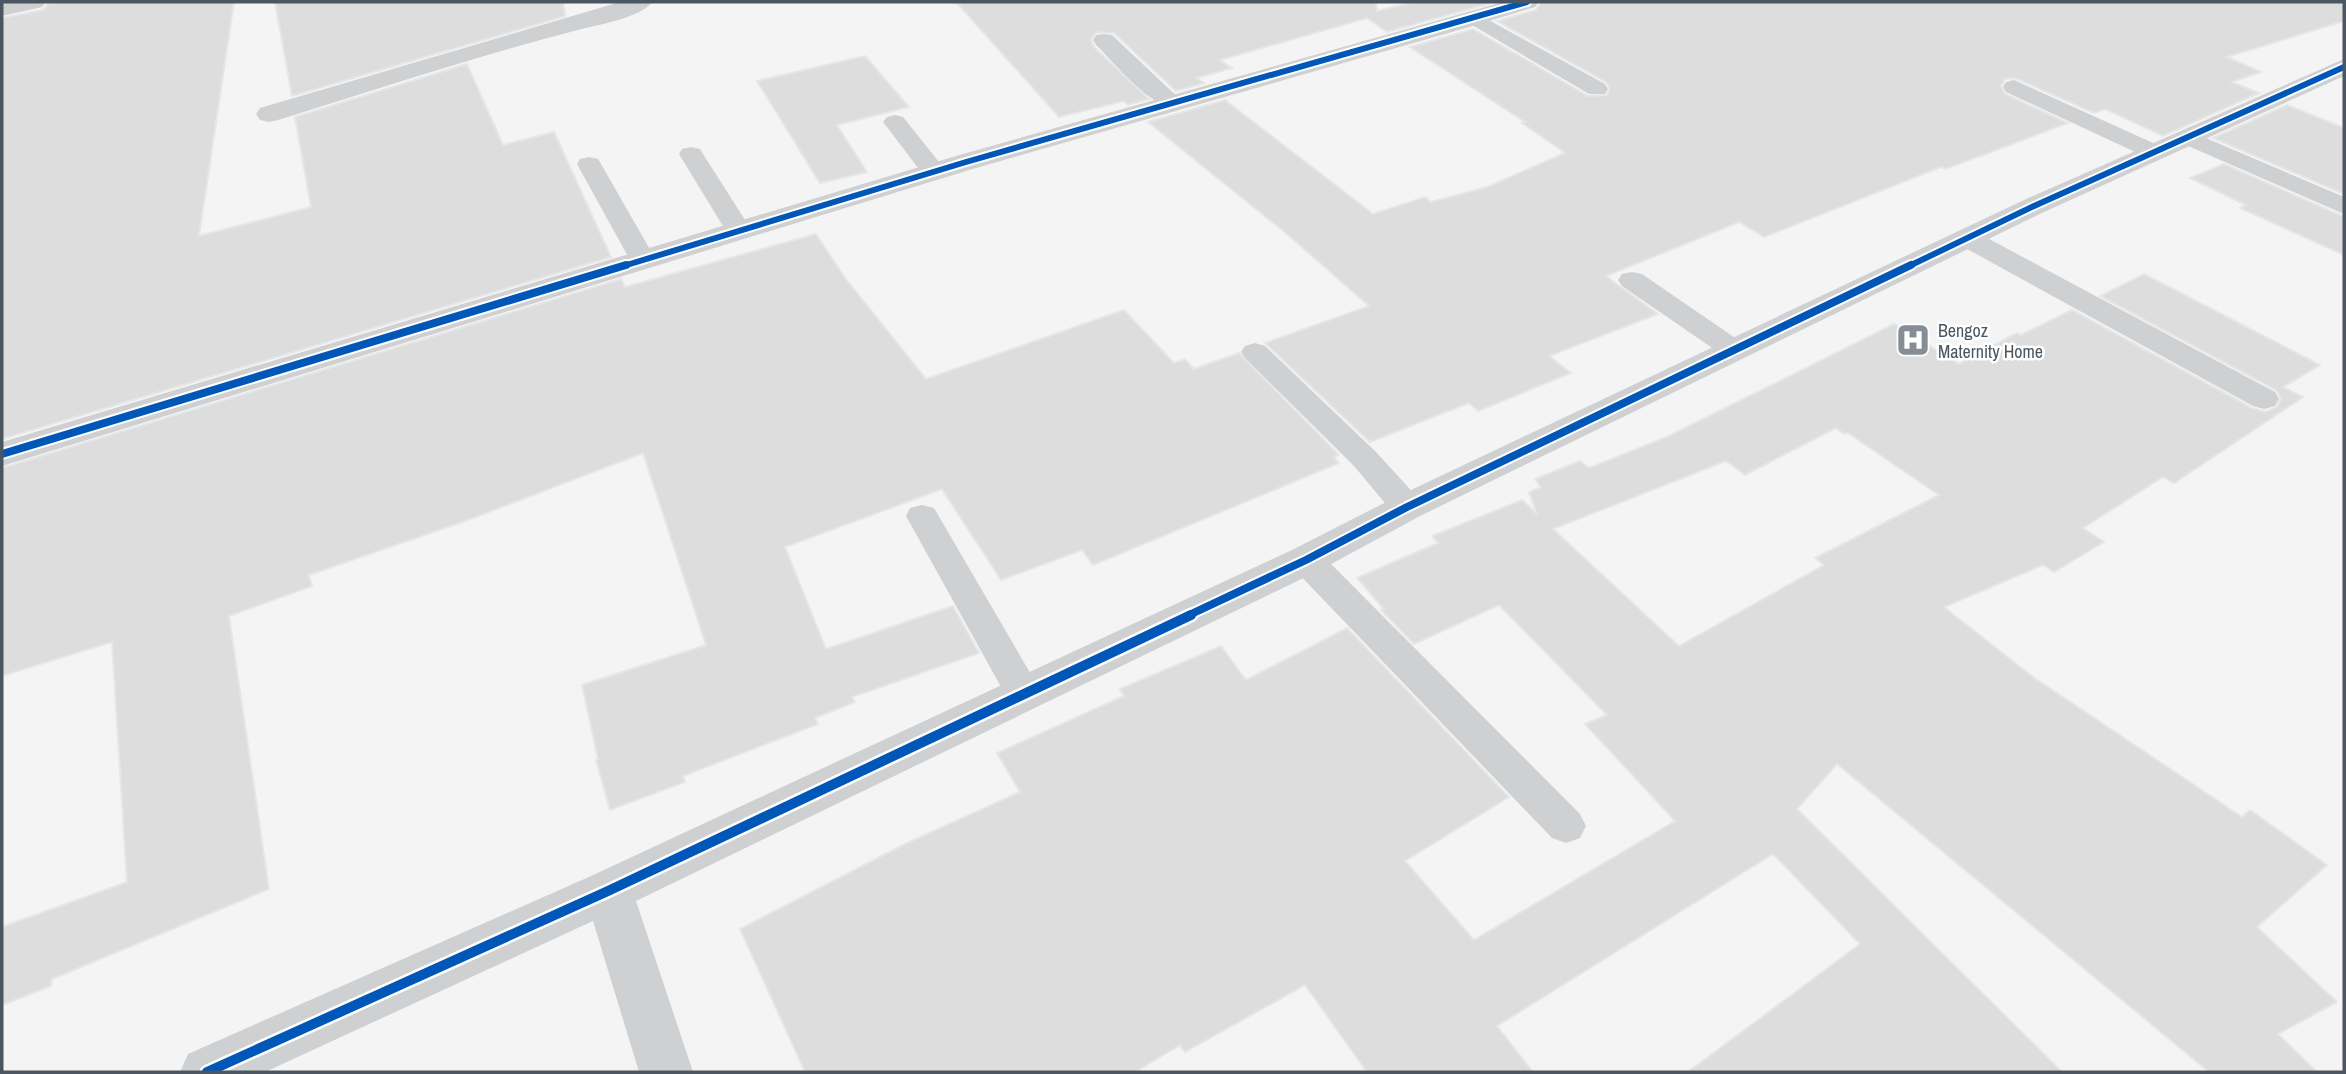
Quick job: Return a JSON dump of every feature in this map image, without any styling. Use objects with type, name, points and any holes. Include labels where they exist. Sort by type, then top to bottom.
[{"type":"street","points":[[2,9],[34,2]]},
{"type":"street","points":[[269,114],[611,13],[640,2]]},
{"type":"street","points":[[2,454],[266,377],[934,172],[1527,2]]},
{"type":"street","points":[[207,1072],[608,891],[1306,560],[1407,507],[1966,238],[2344,67]]},
{"type":"street","points":[[608,891],[666,1072]]},
{"type":"lane","points":[[1474,18],[1597,89]]},
{"type":"lane","points":[[1104,40],[1154,89],[1173,103]]},
{"type":"lane","points":[[2014,87],[2344,206]]},
{"type":"lane","points":[[895,122],[934,172]]},
{"type":"lane","points":[[691,154],[739,231]]},
{"type":"lane","points":[[589,164],[643,260]]},
{"type":"lane","points":[[1966,238],[2264,399]]},
{"type":"lane","points":[[1632,280],[1734,350]]},
{"type":"lane","points":[[1255,352],[1365,459],[1407,507]]},
{"type":"lane","points":[[922,516],[1023,693]]},
{"type":"lane","points":[[1306,560],[1566,826]]},
{"type":"building","points":[[234,2],[199,236],[311,207],[295,117],[467,64],[503,145],[554,132],[611,257],[2,439],[2,18],[43,10],[48,4]]},
{"type":"building","points":[[275,2],[563,2],[565,16],[292,96]]},
{"type":"building","points":[[956,2],[1376,2],[1377,11],[1415,2],[1494,2],[1387,32],[1367,18],[1220,60],[1232,68],[1197,78],[1204,83],[1176,91],[1114,33],[1096,32],[1091,39],[1094,47],[1149,99],[1128,105],[1124,101],[1059,117]]},
{"type":"building","points":[[1542,2],[2344,2],[2344,21],[2227,57],[2261,72],[2232,82],[2259,93],[2163,136],[2105,109],[2094,113],[2015,78],[2005,79],[2001,86],[2005,94],[2068,123],[1946,169],[1941,167],[1764,237],[1739,222],[1606,276],[1658,314],[1549,356],[1571,373],[1478,411],[1469,403],[1370,442],[1265,343],[1369,306],[1287,234],[1148,122],[1225,100],[1373,214],[1425,197],[1431,202],[1487,187],[1565,153],[1522,123],[1525,122],[1410,47],[1473,29],[1588,96],[1607,95],[1610,88],[1606,82],[1497,21],[1536,10]]},
{"type":"building","points":[[865,56],[909,107],[837,125],[867,172],[820,183],[757,81]]},
{"type":"building","points":[[2287,105],[2344,128],[2344,194],[2213,138]]},
{"type":"building","points":[[2224,164],[2344,217],[2344,255],[2240,208],[2246,205],[2190,178]]},
{"type":"building","points":[[816,234],[848,282],[926,379],[1124,310],[1174,363],[1185,359],[1194,369],[1239,353],[1339,455],[1334,457],[1339,463],[1093,565],[1082,550],[1001,580],[942,489],[785,547],[826,649],[953,606],[979,653],[852,697],[855,702],[815,718],[818,724],[683,776],[685,782],[610,810],[596,760],[598,759],[582,685],[706,645],[643,453],[468,520],[309,575],[312,586],[229,616],[269,889],[52,979],[51,986],[2,1005],[2,927],[127,882],[112,642],[2,676],[2,468],[621,279],[625,287]]},
{"type":"building","points":[[2144,274],[2320,365],[2283,387],[2303,397],[2174,483],[2163,477],[2083,528],[2104,542],[2054,572],[2043,565],[1944,607],[2033,677],[2242,817],[2250,810],[2327,865],[2257,927],[2337,1002],[2278,1034],[2317,1072],[2209,1072],[1837,764],[1797,809],[2062,1072],[1688,1072],[1860,944],[1773,854],[1497,1026],[1533,1072],[1367,1072],[1305,985],[1185,1052],[1180,1045],[1135,1072],[805,1072],[740,929],[905,844],[1020,792],[997,753],[1124,696],[1120,689],[1221,646],[1246,680],[1347,628],[1509,797],[1405,861],[1474,940],[1675,821],[1585,724],[1607,715],[1499,605],[1414,644],[1381,610],[1384,609],[1357,578],[1438,543],[1432,536],[1522,500],[1537,514],[1529,492],[1541,487],[1535,479],[1580,461],[1589,468],[1669,436],[1894,324],[1959,364],[2017,333],[2021,335],[2072,310],[2252,408],[2265,412],[2277,407],[2281,398],[2276,390],[2100,296]],"holes":[[[1836,428],[1844,434],[1848,433],[1939,495],[1815,558],[1824,565],[1679,646],[1553,529],[1726,461],[1745,475]]]},
{"type":"cycle path","points":[[2,454],[966,162],[1527,2]]},
{"type":"cycle path","points":[[207,1072],[608,891],[1306,560],[1407,507],[2034,206],[2344,67]]},
{"type":"place","name":"Bengoz Maternity Home","points":[[1913,340]]}]
